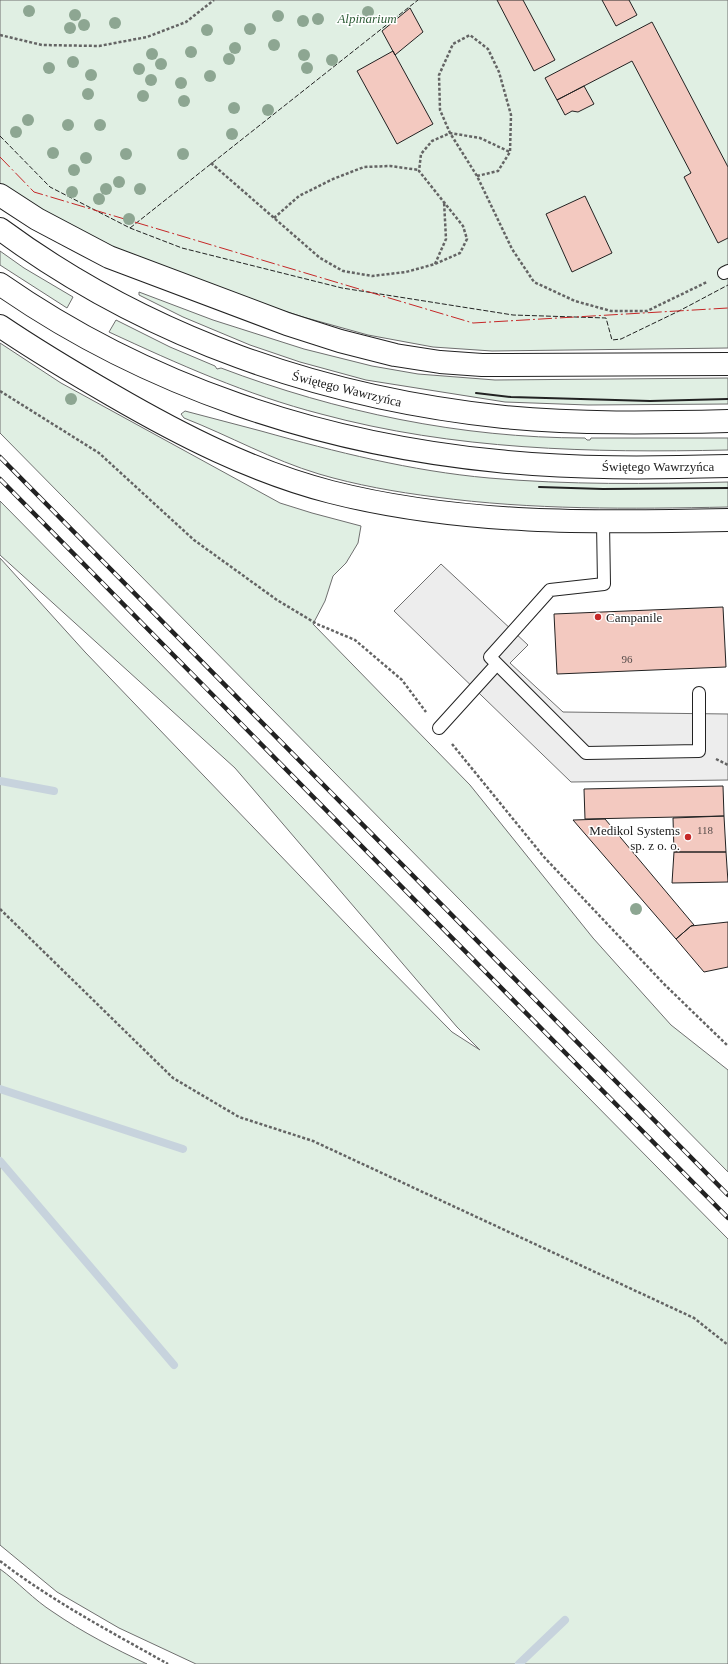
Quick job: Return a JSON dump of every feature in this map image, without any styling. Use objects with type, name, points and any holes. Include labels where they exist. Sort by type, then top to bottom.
[{"type":"main road","points":[[0,195],[37,219],[109,257],[287,324],[340,341],[395,355],[440,362],[482,365],[728,364]]},
{"type":"main road","name":"Świętego Wawrzyńca","points":[[0,230],[56,268],[95,291],[148,318],[228,354],[317,383],[408,404],[506,417],[601,421],[728,421]]},
{"type":"main road","name":"Świętego Wawrzyńca","points":[[0,284],[18,297],[81,334],[141,365],[200,391],[262,413],[372,443],[498,462],[555,465],[728,466]]},
{"type":"main road","points":[[0,326],[70,371],[201,444],[284,477],[337,493],[379,503],[492,518],[603,523],[728,520]]},
{"type":"lane","points":[[603,523],[604,584],[550,590],[490,657],[586,753],[699,751],[699,693]]},
{"type":"lane","points":[[439,728],[497,664]]},
{"type":"path","points":[[0,35],[42,45],[99,46],[147,37],[186,22],[214,0]]},
{"type":"path","points":[[477,176],[498,171],[510,152],[512,116],[499,72],[488,49],[470,35],[453,44],[439,75],[440,110],[450,133],[477,176],[512,250],[534,282],[575,301],[611,311],[647,312],[726,272]]},
{"type":"path","points":[[419,170],[421,154],[432,141],[450,133],[480,138],[510,152]]},
{"type":"path","points":[[211,164],[320,258],[343,271],[372,276],[406,272],[435,264],[460,253],[467,239],[463,226],[419,170],[390,166],[364,167],[333,179],[299,196],[274,218]]},
{"type":"path","points":[[435,264],[446,239],[444,201]]},
{"type":"path","points":[[0,391],[99,453],[194,540],[277,600],[317,624],[355,640],[402,680],[544,857],[664,984],[728,1046]]},
{"type":"path","points":[[0,909],[173,1078],[239,1117],[313,1141],[694,1318],[728,1345]]},
{"type":"path","points":[[0,1561],[19,1576],[90,1621],[168,1664]]},
{"type":"green space","name":"Alpinarium","points":[[0,0],[728,0],[728,348],[492,351],[433,347],[368,335],[303,317],[209,287],[119,251],[50,217],[0,186]]},
{"type":"green space","points":[[0,251],[24,268],[73,297],[67,308],[0,265]]},
{"type":"green space","points":[[139,292],[213,320],[304,349],[372,366],[418,374],[495,380],[728,378],[728,404],[588,405],[505,402],[366,380],[300,362],[250,345],[183,317],[139,295]]},
{"type":"green space","points":[[116,320],[170,347],[215,366],[217,369],[221,368],[309,398],[400,420],[492,433],[539,437],[585,438],[587,440],[590,440],[591,438],[728,438],[728,450],[625,451],[523,447],[421,435],[371,426],[321,414],[266,398],[213,378],[109,332]]},
{"type":"green space","points":[[0,343],[61,383],[280,503],[361,526],[358,543],[346,563],[333,576],[325,601],[313,624],[470,785],[593,938],[671,1025],[728,1070],[728,1172],[0,433]]},
{"type":"green space","points":[[185,411],[374,460],[460,475],[579,483],[728,482],[728,507],[581,508],[508,504],[435,497],[362,485],[319,474],[268,455],[184,418],[181,414]]},
{"type":"green space","points":[[0,501],[728,1239],[728,1664],[196,1664],[119,1628],[57,1592],[0,1545],[0,558],[85,652],[372,951],[452,1032],[480,1050],[457,1027],[235,768],[0,555]]},
{"type":"green space","points":[[0,1569],[39,1602],[64,1619],[99,1640],[147,1664],[0,1664]]},
{"type":"shaded area","points":[[441,564],[528,645],[510,663],[563,712],[728,714],[728,780],[571,782],[394,611]]},
{"type":"building","points":[[497,0],[523,0],[555,60],[534,71]]},
{"type":"building","points":[[602,0],[629,0],[637,15],[616,26]]},
{"type":"building","points":[[410,8],[423,32],[395,55],[382,31]]},
{"type":"building","points":[[652,22],[728,167],[728,238],[718,243],[684,177],[691,173],[632,61],[557,100],[545,78]]},
{"type":"building","points":[[393,51],[433,124],[397,144],[357,71]]},
{"type":"building","points":[[584,86],[594,104],[578,112],[572,111],[565,115],[557,100]]},
{"type":"building","points":[[585,196],[612,253],[572,272],[546,214]]},
{"type":"building","points":[[723,607],[726,667],[557,674],[554,614]]},
{"type":"building","points":[[723,786],[724,816],[585,819],[584,789]]},
{"type":"building","points":[[724,816],[726,852],[674,852],[673,818]]},
{"type":"building","points":[[605,819],[694,925],[676,939],[573,820]]},
{"type":"building","points":[[674,852],[726,852],[728,882],[672,883]]},
{"type":"building","points":[[728,922],[728,967],[704,972],[676,939],[691,926]]},
{"type":"waterway","points":[[0,781],[54,791]]},
{"type":"waterway","points":[[0,1089],[183,1149]]},
{"type":"waterway","points":[[0,1161],[174,1365]]},
{"type":"waterway","points":[[519,1664],[565,1620]]},
{"type":"railway","points":[[0,457],[728,1195]]},
{"type":"railway","points":[[0,479],[728,1218]]},
{"type":"fence","points":[[130,228],[418,0]]},
{"type":"fence","points":[[0,136],[50,187],[130,228],[182,248],[342,288],[513,315],[606,318],[612,340],[621,339],[728,285]]},
{"type":"wall","points":[[476,393],[511,397],[650,401],[728,399]]},
{"type":"wall","points":[[539,487],[603,489],[728,488]]},
{"type":"power","points":[[0,157],[34,192],[473,323],[728,308]]},
{"type":"place","name":"Campanile","points":[[598,617]]},
{"type":"place","name":"Medikol Systems sp. z o. o.","points":[[688,837]]}]
